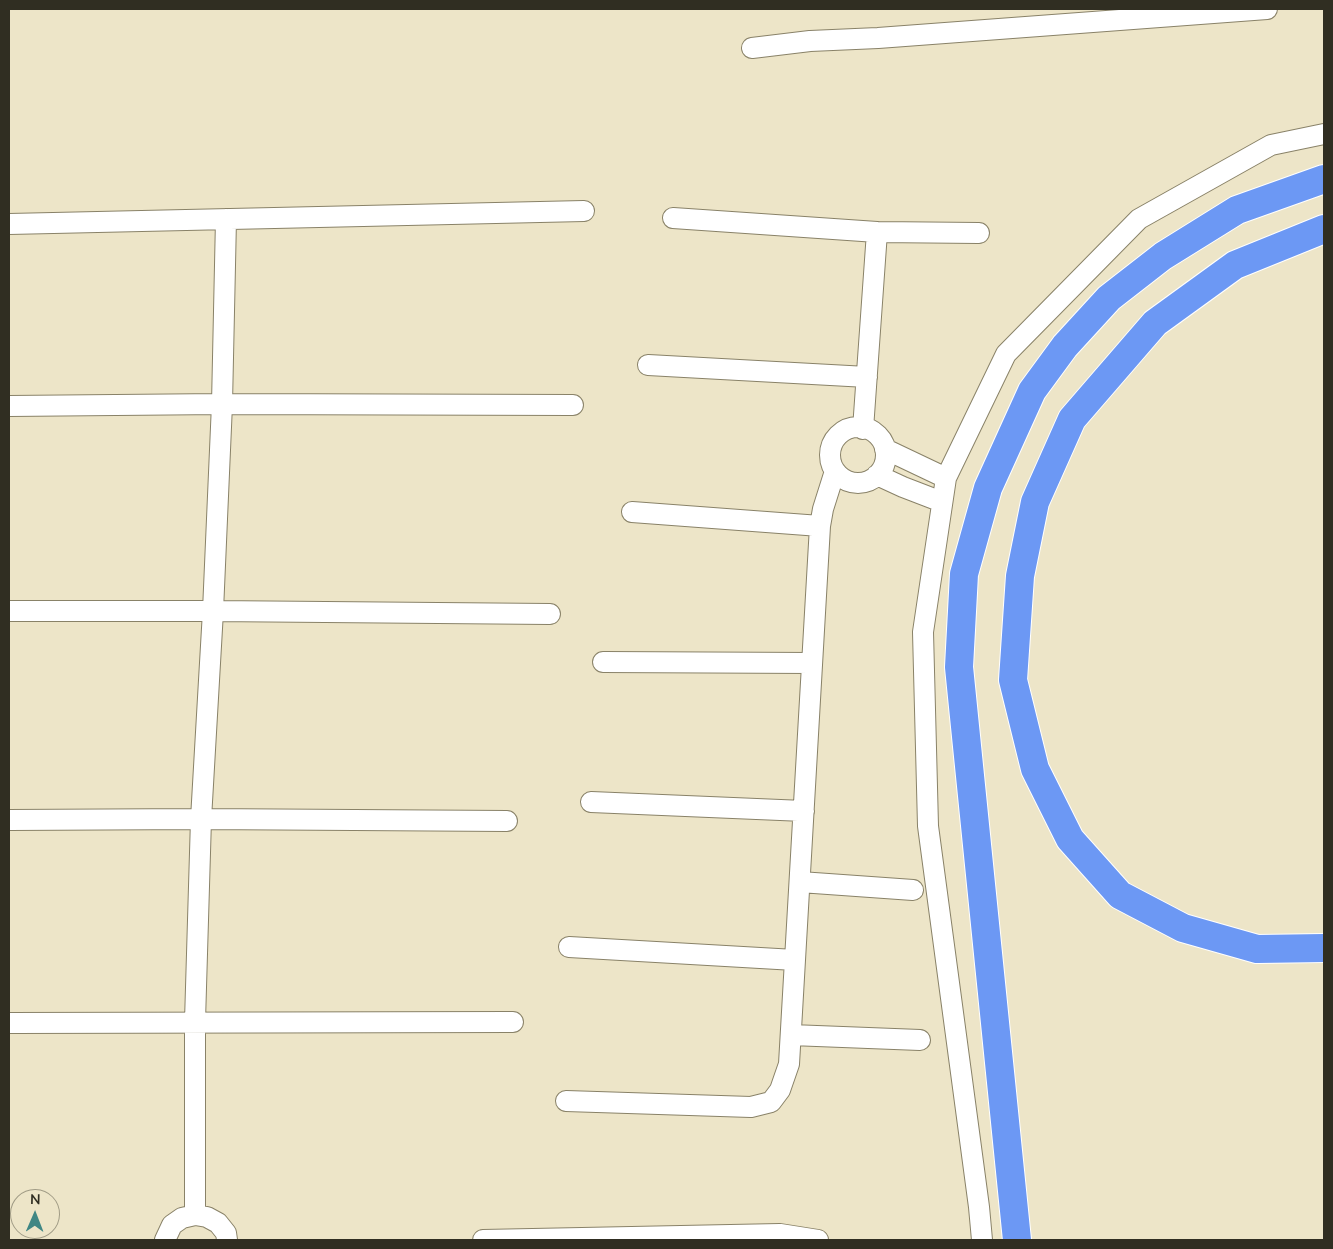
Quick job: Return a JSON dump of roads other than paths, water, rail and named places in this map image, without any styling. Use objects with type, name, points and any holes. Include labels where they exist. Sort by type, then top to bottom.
[{"type":"highway","points":[[1017,1240],[959,667],[964,574],[988,488],[1032,392],[1065,346],[1109,298],[1163,256],[1236,210],[1324,179]]},
{"type":"highway","points":[[1324,229],[1235,265],[1155,323],[1072,419],[1036,502],[1020,576],[1013,680],[1035,769],[1070,839],[1120,895],[1183,928],[1257,949],[1324,948]]},
{"type":"street","points":[[752,48],[810,42],[1267,9]]},
{"type":"street","points":[[982,1240],[978,1197],[928,826],[923,632],[946,478],[1006,354],[1139,219],[1271,145],[1324,134]]},
{"type":"street","points":[[9,224],[584,211]]},
{"type":"street","points":[[194,1215],[194,1021],[201,819],[214,610],[222,404],[226,218]]},
{"type":"street","points":[[673,218],[877,232],[979,233]]},
{"type":"street","points":[[864,429],[877,232]]},
{"type":"street","points":[[648,364],[867,376]]},
{"type":"street","points":[[9,406],[573,404]]},
{"type":"street","points":[[864,429],[875,433],[881,440],[886,458],[883,468],[869,481],[860,483],[850,482],[842,478],[835,471],[831,462],[830,452],[833,443],[847,430],[864,429]]},
{"type":"street","points":[[885,449],[946,478]]},
{"type":"street","points":[[566,1100],[751,1107],[770,1102],[780,1090],[789,1064],[820,526],[822,509],[835,471]]},
{"type":"street","points":[[877,475],[942,502]]},
{"type":"street","points":[[632,512],[820,526]]},
{"type":"street","points":[[9,611],[214,610],[550,614]]},
{"type":"street","points":[[603,662],[812,663]]},
{"type":"street","points":[[591,802],[804,811]]},
{"type":"street","points":[[9,820],[507,821]]},
{"type":"street","points":[[800,882],[914,890]]},
{"type":"street","points":[[569,947],[795,960]]},
{"type":"street","points":[[9,1023],[194,1021],[513,1022]]},
{"type":"street","points":[[791,1035],[920,1040]]},
{"type":"street","points":[[165,1240],[172,1225],[182,1218],[194,1215],[207,1216],[218,1223],[226,1233],[228,1240]]},
{"type":"street","points":[[482,1240],[780,1234],[818,1240]]}]
